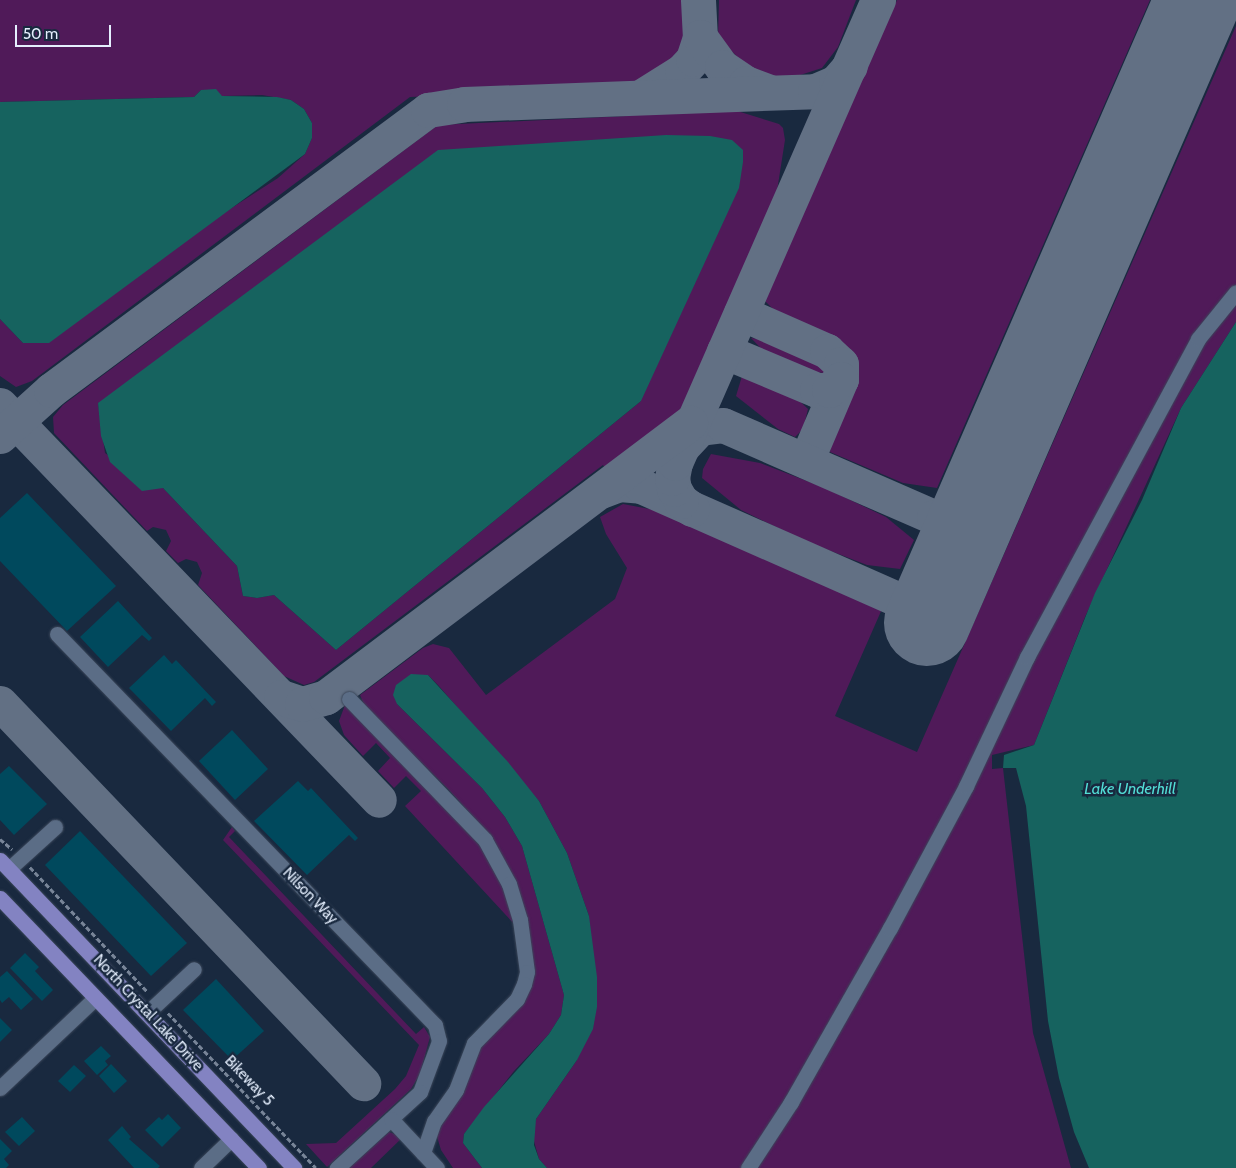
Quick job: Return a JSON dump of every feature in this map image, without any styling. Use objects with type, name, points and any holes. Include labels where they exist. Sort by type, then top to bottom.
[{"type":"main road","name":"North Crystal Lake Drive","points":[[5,864],[294,1168]]},
{"type":"main road","name":"North Crystal Lake Drive","points":[[0,898],[259,1168]]},
{"type":"street","points":[[748,1168],[791,1102],[890,928],[966,786],[1027,657],[1198,339],[1236,292]]},
{"type":"street","name":"Nilson Way","points":[[57,634],[435,1025],[438,1041],[428,1075],[420,1092],[337,1168]]},
{"type":"street","points":[[349,699],[485,840],[509,884],[520,920],[527,972],[524,984],[517,999],[474,1043],[456,1090],[434,1121],[423,1153]]},
{"type":"street","points":[[5,864],[55,827]]},
{"type":"street","points":[[148,1013],[194,969]]},
{"type":"street","points":[[0,1088],[94,998]]},
{"type":"street","points":[[392,1118],[437,1168]]},
{"type":"street","points":[[201,1168],[231,1139]]},
{"type":"path","points":[[0,839],[14,851]]},
{"type":"path","points":[[30,867],[150,994]]},
{"type":"path","name":"Bikeway 5","points":[[165,1010],[316,1168]]},
{"type":"shaded area","points":[[0,0],[682,0],[684,44],[665,66],[624,88],[410,97],[32,381],[16,387],[0,376],[0,319],[23,343],[278,178],[305,154],[312,138],[312,123],[304,109],[291,100],[262,95],[222,96],[201,90],[194,97],[0,102]]},
{"type":"shaded area","points":[[719,0],[856,0],[838,47],[822,68],[794,77],[768,79],[746,66],[718,37]]},
{"type":"shaded area","points":[[897,0],[1150,0],[937,488],[903,483],[830,452],[834,421],[849,377],[846,358],[834,345],[785,321],[764,300]]},
{"type":"shaded area","points":[[1236,26],[1236,287],[1206,320],[932,844],[817,1052],[743,1168],[547,1168],[539,1159],[532,1134],[536,1119],[577,1060],[589,916],[567,853],[539,801],[438,685],[428,675],[397,704],[482,788],[505,817],[522,846],[564,995],[561,1015],[549,1034],[514,1071],[464,1134],[463,1143],[482,1168],[453,1168],[441,1150],[435,1130],[480,1044],[532,981],[487,832],[448,789],[365,707],[360,695],[423,648],[433,644],[449,648],[486,695],[615,599],[627,568],[606,534],[600,517],[623,504],[660,511],[882,609],[835,716],[917,752]]},
{"type":"shaded area","points":[[627,110],[734,110],[779,124],[783,128],[785,140],[777,191],[680,411],[607,471],[603,465],[314,682],[304,685],[284,676],[198,585],[202,573],[197,562],[186,559],[178,563],[166,551],[171,541],[166,530],[153,527],[147,531],[54,433],[53,417],[63,405],[438,125],[627,116]],"holes":[[[641,401],[336,650],[274,595],[257,598],[243,596],[237,566],[163,488],[152,488],[105,453],[98,403]]]},
{"type":"shaded area","points":[[1236,301],[1236,322],[1181,408],[1085,617],[1034,745],[992,755],[992,769],[1003,768],[1033,1033],[1071,1168],[753,1168],[1203,344]]},
{"type":"shaded area","points":[[751,338],[783,342],[802,350],[825,370],[824,373],[794,370],[772,360]]},
{"type":"shaded area","points":[[742,376],[761,377],[785,387],[808,409],[803,429],[795,437],[778,429],[736,396]]},
{"type":"shaded area","points":[[711,454],[760,463],[825,488],[886,517],[914,540],[900,569],[867,565],[805,541],[741,510],[702,478],[703,469]]},
{"type":"shaded area","points":[[345,705],[461,823],[484,850],[501,882],[515,925],[405,806],[421,791],[406,776],[394,788],[378,771],[390,758],[376,743],[363,756],[344,735],[339,721]]},
{"type":"shaded area","points":[[232,827],[235,831],[229,837],[416,1034],[424,1027],[430,1037],[420,1074],[411,1089],[327,1167],[306,1144],[336,1143],[395,1089],[406,1076],[419,1045],[223,840]]},
{"type":"shaded area","points":[[389,1132],[403,1137],[371,1168],[349,1168]]},
{"type":"water","points":[[216,89],[222,96],[277,97],[291,100],[304,109],[312,123],[312,138],[305,154],[49,343],[23,343],[0,319],[0,102],[194,97],[201,90]]},
{"type":"water","points":[[666,135],[710,136],[732,140],[743,150],[743,162],[739,188],[641,401],[336,650],[274,595],[257,598],[243,596],[237,566],[163,488],[142,491],[110,462],[101,436],[98,403],[438,150]]},
{"type":"water","name":"Lake Underhill","points":[[1236,322],[1236,1168],[1089,1168],[1074,1132],[1059,1078],[1048,1021],[1026,806],[1016,768],[1003,768],[1004,755],[1034,745],[1095,593],[1142,500],[1181,408]]},
{"type":"water","points":[[411,674],[428,675],[508,762],[539,801],[567,853],[589,916],[597,977],[597,1007],[593,1029],[577,1060],[536,1119],[534,1145],[539,1159],[547,1168],[482,1168],[463,1143],[464,1134],[484,1107],[549,1034],[561,1015],[564,995],[522,846],[505,817],[482,788],[397,704],[393,695],[396,685]]},
{"type":"building","points":[[27,493],[116,586],[67,631],[0,561],[0,518]]},
{"type":"building","points":[[118,601],[152,638],[149,641],[142,635],[108,667],[80,637]]},
{"type":"building","points":[[164,655],[172,664],[176,660],[216,702],[212,706],[205,698],[171,731],[129,688]]},
{"type":"building","points":[[232,730],[268,769],[235,800],[199,761]]},
{"type":"building","points":[[9,766],[47,804],[14,835],[0,820],[0,774]]},
{"type":"building","points":[[298,781],[308,791],[311,788],[358,838],[355,841],[349,835],[307,875],[254,821]]},
{"type":"building","points":[[80,831],[187,943],[151,976],[45,865]]},
{"type":"building","points":[[25,953],[39,967],[35,971],[53,990],[42,1001],[10,968]]},
{"type":"building","points":[[7,971],[33,999],[21,1010],[9,997],[2,1003],[0,1000],[0,977]]},
{"type":"building","points":[[216,979],[264,1031],[232,1060],[183,1010]]},
{"type":"building","points":[[0,1018],[12,1030],[0,1042]]},
{"type":"building","points":[[101,1046],[111,1056],[105,1061],[108,1065],[97,1075],[84,1061]]},
{"type":"building","points":[[111,1064],[127,1081],[114,1093],[99,1076]]},
{"type":"building","points":[[74,1065],[86,1076],[70,1092],[58,1081]]},
{"type":"building","points":[[168,1114],[181,1128],[162,1147],[145,1130],[159,1117],[162,1120]]},
{"type":"building","points":[[22,1117],[35,1131],[19,1146],[5,1132]]},
{"type":"building","points":[[122,1126],[131,1137],[129,1139],[160,1166],[158,1168],[134,1168],[108,1140]]},
{"type":"building","points":[[0,1139],[12,1151],[4,1159],[9,1165],[6,1168],[0,1168]]},
{"type":"taxiway","points":[[698,0],[700,37]]},
{"type":"taxiway","points":[[692,509],[681,501],[674,489],[672,478],[675,463],[878,0]]},
{"type":"taxiway","points":[[642,96],[682,71],[693,59],[700,37],[722,67],[746,83],[769,92]]},
{"type":"taxiway","points":[[0,436],[51,390],[428,110],[464,104],[815,91],[836,82],[850,66]]},
{"type":"taxiway","points":[[741,313],[827,351],[841,364],[841,379],[806,461]]},
{"type":"taxiway","points":[[724,351],[817,390],[829,390],[841,379]]},
{"type":"taxiway","points":[[0,405],[379,800]]},
{"type":"taxiway","points":[[281,697],[302,704],[326,697],[690,423]]},
{"type":"taxiway","points":[[682,447],[700,428],[723,425],[934,517],[957,517],[980,500]]},
{"type":"taxiway","points":[[601,491],[619,484],[641,486],[931,614]]},
{"type":"taxiway","points":[[0,703],[363,1083]]},
{"type":"runway","points":[[927,623],[1198,0]]}]
